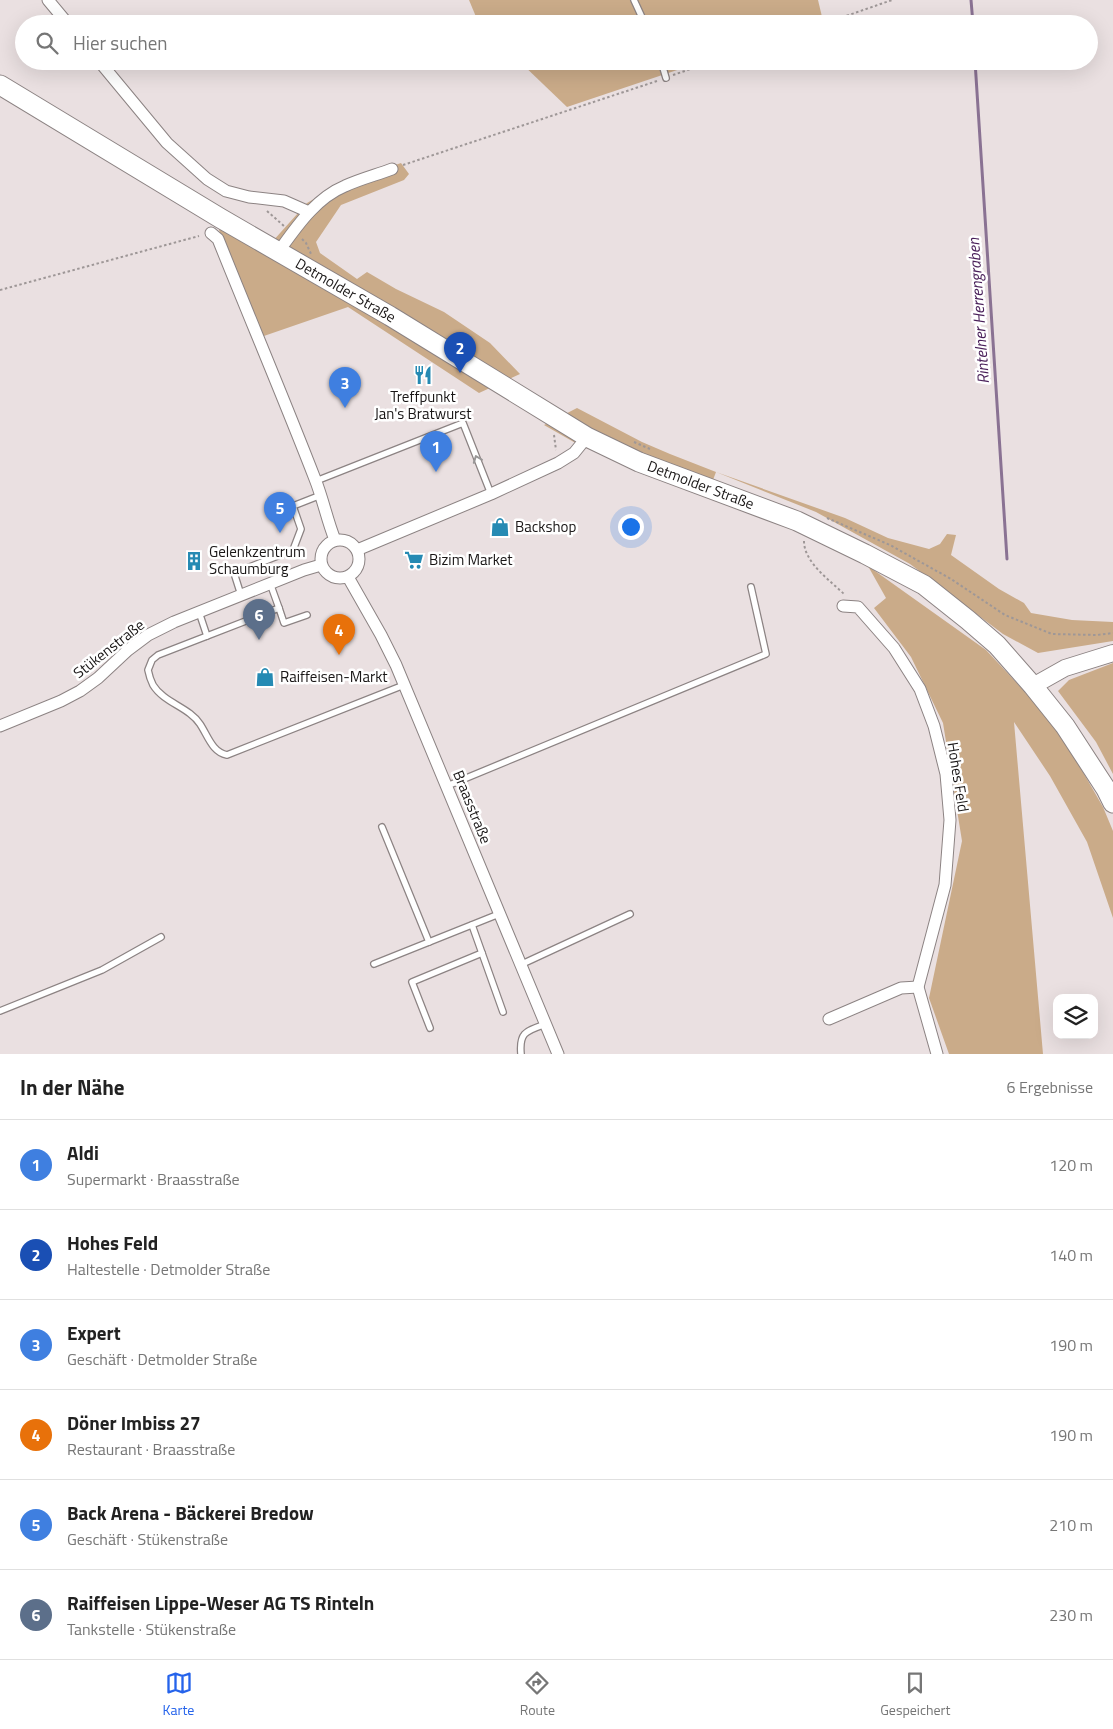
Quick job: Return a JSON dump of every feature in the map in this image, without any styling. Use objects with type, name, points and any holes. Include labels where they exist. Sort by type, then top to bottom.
[{"type":"main road","name":"Detmolder Straße","points":[[0,85],[220,218],[390,316],[587,437],[640,462],[798,521],[924,585],[997,645],[1033,686],[1065,726],[1106,788],[1113,803]]},
{"type":"main road","points":[[1033,686],[1065,668],[1113,654]]},
{"type":"street","points":[[48,0],[60,15]]},
{"type":"street","points":[[106,70],[166,143],[207,179],[226,191],[249,197],[284,201],[309,212]]},
{"type":"street","name":"Detmolder Straße","points":[[280,251],[309,212],[327,197],[343,186],[392,169]]},
{"type":"street","points":[[211,232],[218,239],[316,481],[335,540]]},
{"type":"street","points":[[357,550],[491,494],[558,463],[574,453],[587,437]]},
{"type":"street","points":[[335,540],[347,541],[357,550],[359,556],[357,568],[348,577],[335,578],[329,576],[321,565],[320,559],[324,547],[335,540]]},
{"type":"street","name":"Stükenstraße","points":[[0,726],[61,701],[80,691],[148,635],[174,622],[270,583],[321,565]]},
{"type":"street","name":"Braasstraße","points":[[348,577],[381,634],[404,685],[558,1054]]},
{"type":"street","points":[[842,606],[858,607]]},
{"type":"street","name":"Hohes Feld","points":[[858,607],[894,648],[920,689],[934,726],[946,774],[950,820],[945,885],[918,987]]},
{"type":"street","points":[[828,1019],[901,988],[918,987],[937,1054]]},
{"type":"lane","points":[[634,0],[640,15]]},
{"type":"lane","points":[[663,70],[666,78]]},
{"type":"lane","points":[[316,481],[463,423],[491,494]]},
{"type":"lane","points":[[241,595],[234,573],[293,550],[301,529],[293,506],[321,496]]},
{"type":"lane","points":[[270,583],[284,623],[307,615]]},
{"type":"lane","points":[[447,786],[766,654],[751,587]]},
{"type":"lane","points":[[279,608],[158,655],[152,660],[148,670],[153,685],[168,699],[193,715],[219,754],[227,755],[404,685]]},
{"type":"lane","points":[[199,612],[207,636]]},
{"type":"lane","points":[[382,827],[429,942]]},
{"type":"lane","points":[[374,964],[499,914]]},
{"type":"lane","points":[[520,965],[630,914]]},
{"type":"lane","points":[[472,925],[503,1012]]},
{"type":"lane","points":[[0,1011],[102,970],[161,937]]},
{"type":"lane","points":[[430,1028],[412,982],[482,953]]},
{"type":"lane","points":[[521,1054],[520,1040],[523,1035],[531,1029],[546,1024]]},
{"type":"path","points":[[849,15],[892,0]]},
{"type":"path","points":[[392,169],[689,70]]},
{"type":"path","points":[[249,197],[306,243],[312,255]]},
{"type":"path","points":[[0,290],[211,232]]},
{"type":"path","points":[[555,431],[558,463]]},
{"type":"path","points":[[632,441],[657,452]]},
{"type":"path","points":[[824,517],[890,545],[951,579],[1005,615],[1052,634],[1097,635],[1113,633]]},
{"type":"path","points":[[804,541],[804,548],[808,558],[858,607]]},
{"type":"shaded area","points":[[469,0],[818,0],[822,15],[475,15]]},
{"type":"shaded area","points":[[528,70],[677,70],[567,107]]},
{"type":"shaded area","points":[[401,163],[409,174],[404,180],[341,205],[316,242],[320,253],[357,279],[367,272],[396,289],[444,312],[490,343],[520,374],[479,393],[348,307],[261,337],[219,230],[227,216],[272,242],[307,203],[336,186]]},
{"type":"shaded area","points":[[577,408],[642,442],[716,472],[707,496],[579,445],[544,425]]},
{"type":"shaded area","points":[[716,472],[845,518],[888,538],[929,549],[940,544],[947,534],[956,535],[951,555],[999,589],[1024,603],[1031,613],[1072,620],[1113,622],[1113,641],[1038,653],[1003,634],[910,564],[816,512]]},
{"type":"shaded area","points":[[868,566],[986,650],[1056,725],[1103,807],[1113,831],[1113,918],[1087,842],[1050,776],[1014,722],[1043,1054],[949,1054],[929,998],[962,841],[943,723],[911,657],[874,608],[886,598]]},
{"type":"shaded area","points":[[1113,663],[1113,774],[1096,742],[1058,691],[1069,680]]},
{"type":"waterway","name":"Rintelner Herrengraben","points":[[971,0],[972,15]]},
{"type":"waterway","name":"Rintelner Herrengraben","points":[[976,70],[1007,559]]},
{"type":"place","name":"Hohes Feld","points":[[460,373]]},
{"type":"place","name":"Treffpunkt Jan's Bratwurst","points":[[423,375]]},
{"type":"place","name":"Expert","points":[[345,408]]},
{"type":"place","name":"Aldi","points":[[436,472]]},
{"type":"place","name":"Backshop","points":[[500,527]]},
{"type":"place","name":"Back Arena - Bäckerei Bredow","points":[[280,533]]},
{"type":"place","name":"Bizim Market","points":[[414,560]]},
{"type":"place","name":"Gelenkzentrum Schaumburg","points":[[194,561]]},
{"type":"place","name":"Raiffeisen Lippe-Weser AG TS Rinteln","points":[[259,640]]},
{"type":"place","name":"Döner Imbiss 27","points":[[339,655]]},
{"type":"place","name":"Raiffeisen-Markt","points":[[265,677]]}]
